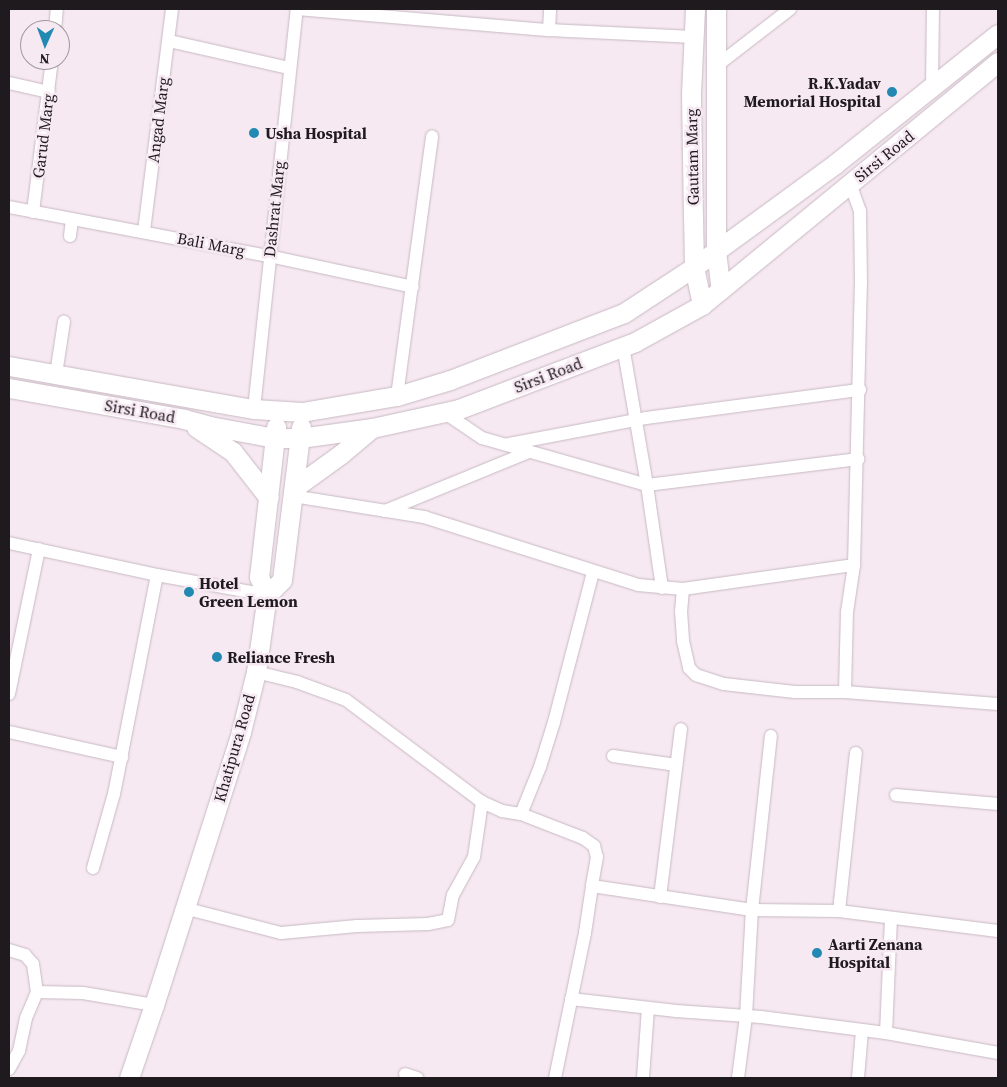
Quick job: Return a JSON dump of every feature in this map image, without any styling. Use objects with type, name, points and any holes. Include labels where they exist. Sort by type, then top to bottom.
[{"type":"main road","name":"Gautam Marg","points":[[695,9],[692,93],[694,267],[702,305]]},
{"type":"main road","name":"Gautam Marg","points":[[716,9],[716,251],[721,290]]},
{"type":"main road","name":"Sirsi Road","points":[[9,366],[254,409],[302,412],[397,396],[450,380],[624,313],[694,267],[835,164],[998,34]]},
{"type":"main road","name":"Sirsi Road","points":[[9,388],[184,419],[210,426],[275,438],[300,438],[372,428],[445,413],[623,346],[702,305],[998,64]]},
{"type":"main road","points":[[278,411],[259,577],[267,595],[282,580],[302,412]]},
{"type":"main road","points":[[184,419],[233,452],[269,498]]},
{"type":"main road","points":[[293,492],[372,428]]},
{"type":"main road","name":"Khatipura Road","points":[[129,1078],[241,732],[256,672],[267,595]]},
{"type":"street","name":"Angad Marg","points":[[144,231],[172,9]]},
{"type":"street","points":[[297,9],[424,15],[549,30],[694,38]]},
{"type":"street","name":"Dashrat Marg","points":[[254,409],[289,68],[297,9]]},
{"type":"street","points":[[549,30],[550,9]]},
{"type":"street","points":[[715,67],[790,9]]},
{"type":"street","points":[[932,87],[933,9]]},
{"type":"street","points":[[169,41],[289,68]]},
{"type":"street","points":[[982,47],[998,64]]},
{"type":"street","name":"Garud Marg","points":[[34,212],[51,70]]},
{"type":"street","points":[[9,83],[49,92]]},
{"type":"street","points":[[397,396],[432,136]]},
{"type":"street","points":[[845,692],[847,612],[854,565],[860,390],[860,211],[850,183]]},
{"type":"street","name":"Bali Marg","points":[[9,207],[144,231],[413,287]]},
{"type":"street","points":[[70,236],[72,219]]},
{"type":"street","points":[[56,374],[64,322]]},
{"type":"street","points":[[623,346],[647,485],[662,588]]},
{"type":"street","points":[[506,445],[636,420],[860,390]]},
{"type":"street","points":[[445,413],[482,438],[647,485],[858,459]]},
{"type":"street","points":[[384,511],[528,452]]},
{"type":"street","points":[[293,492],[384,511],[424,517],[638,585],[683,588],[854,565]]},
{"type":"street","points":[[9,543],[157,575],[267,595]]},
{"type":"street","points":[[9,694],[39,549]]},
{"type":"street","points":[[521,814],[540,766],[554,722],[593,572]]},
{"type":"street","points":[[93,868],[114,794],[157,575]]},
{"type":"street","points":[[683,588],[681,611],[683,641],[689,668],[696,675],[724,684],[795,692],[845,692],[998,704]]},
{"type":"street","points":[[256,672],[297,682],[346,700],[482,802],[502,811],[521,814],[583,838],[594,846],[596,857],[592,886],[555,1078]]},
{"type":"street","points":[[660,897],[681,729]]},
{"type":"street","points":[[9,732],[122,757]]},
{"type":"street","points":[[738,1078],[746,1016],[752,910],[771,736]]},
{"type":"street","points":[[839,911],[856,753]]},
{"type":"street","points":[[613,756],[676,765]]},
{"type":"street","points":[[896,795],[998,804]]},
{"type":"street","points":[[184,908],[281,934],[357,926],[428,924],[448,920],[452,895],[474,856],[482,802]]},
{"type":"street","points":[[592,886],[752,910],[839,911],[890,919],[998,931]]},
{"type":"street","points":[[886,1033],[890,919]]},
{"type":"street","points":[[9,950],[25,955],[33,964],[36,992],[14,1050],[9,1069]]},
{"type":"street","points":[[36,992],[84,993],[154,1004]]},
{"type":"street","points":[[571,1000],[746,1016],[862,1030],[998,1053]]},
{"type":"street","points":[[643,1078],[648,1008]]},
{"type":"street","points":[[858,1078],[862,1030]]},
{"type":"street","points":[[405,1074],[417,1078]]},
{"type":"place","name":"R.K.Yadav Memorial Hospital","points":[[892,92]]},
{"type":"place","name":"Usha Hospital","points":[[254,133]]},
{"type":"place","name":"Hotel Green Lemon","points":[[189,592]]},
{"type":"place","name":"Reliance Fresh","points":[[217,657]]},
{"type":"place","name":"Aarti Zenana Hospital","points":[[817,953]]}]
